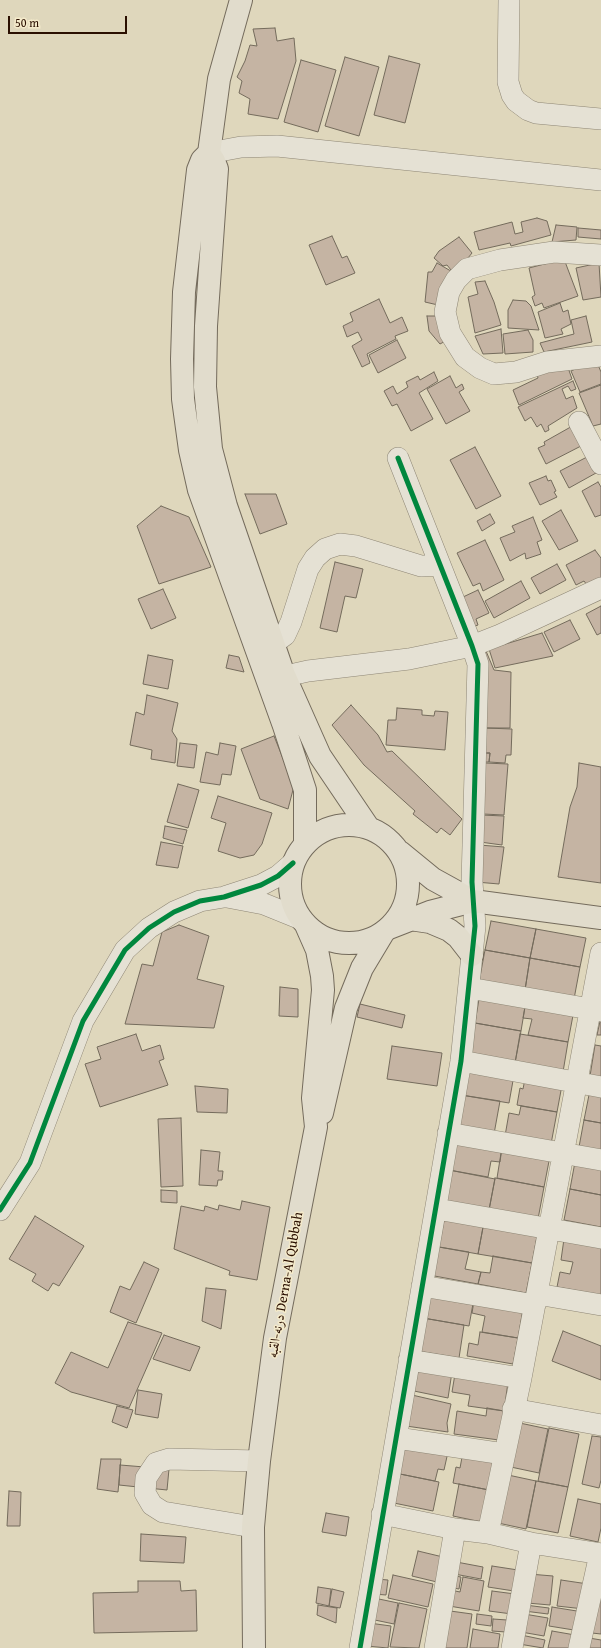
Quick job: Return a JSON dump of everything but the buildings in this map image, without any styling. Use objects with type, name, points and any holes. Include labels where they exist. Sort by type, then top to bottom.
[{"type":"main road","points":[[241,0],[219,79],[209,153],[202,160],[198,170],[184,292],[182,359],[183,399],[190,450],[199,490],[276,677],[320,756],[368,827]]},
{"type":"main road","points":[[209,153],[214,160],[217,169],[206,326],[205,387],[212,449],[226,506],[274,643],[276,677],[305,790],[305,844]]},
{"type":"main road","points":[[473,901],[433,879],[399,851],[389,839],[368,827],[346,824],[330,827],[316,834],[305,844],[293,864],[290,877],[290,892],[294,906],[303,922],[324,937],[343,943],[357,942],[409,919],[450,906],[473,901],[601,918]]},
{"type":"main road","points":[[316,1127],[326,1100],[346,1008],[362,968],[386,930],[398,917],[405,904],[408,891],[408,877],[405,864],[399,851]]},
{"type":"main road","points":[[409,919],[430,922],[449,930],[462,941],[472,955]]},
{"type":"main road","name":"درنه-القبه Derna-Al Qubbah","points":[[254,1648],[253,1527],[259,1461],[275,1338],[316,1127],[313,1098],[322,976],[317,950],[303,922]]},
{"type":"street","points":[[509,0],[508,82],[512,95],[516,101],[528,110],[536,113],[601,119]]},
{"type":"street","points":[[209,153],[241,147],[277,146],[601,180]]},
{"type":"street","points":[[601,255],[554,252],[500,260],[467,269],[456,280],[448,292],[445,312],[450,333],[465,357],[480,368],[494,374],[516,372],[547,362],[601,356]]},
{"type":"street","points":[[579,422],[601,464]]},
{"type":"street","points":[[360,1648],[382,1514],[397,1438],[409,1360],[437,1209],[448,1133],[461,1061],[475,926],[472,882],[478,675],[472,646],[398,458]]},
{"type":"street","points":[[274,643],[285,634],[291,622],[308,569],[315,558],[325,549],[340,544],[356,546],[421,566],[440,565]]},
{"type":"street","points":[[276,677],[338,667],[409,659],[472,646],[500,635],[601,588]]},
{"type":"street","points":[[0,1210],[30,1163],[83,1021],[125,950],[149,928],[174,912],[200,901],[224,897],[261,885],[278,876],[293,864]]},
{"type":"street","points":[[224,897],[264,904],[303,922]]},
{"type":"street","points":[[488,1533],[513,1409],[521,1378],[577,1082],[596,1010],[601,953]]},
{"type":"street","points":[[468,988],[596,1010]]},
{"type":"street","points":[[461,1061],[601,1087]]},
{"type":"street","points":[[448,1133],[601,1160]]},
{"type":"street","points":[[437,1209],[601,1238]]},
{"type":"street","points":[[422,1286],[601,1305]]},
{"type":"street","points":[[409,1360],[521,1378]]},
{"type":"street","points":[[513,1409],[601,1425]]},
{"type":"street","points":[[397,1438],[504,1454]]},
{"type":"street","points":[[253,1527],[163,1512],[152,1505],[145,1493],[146,1478],[156,1463],[169,1458],[259,1461]]},
{"type":"street","points":[[382,1514],[455,1529],[488,1533],[531,1543],[601,1554],[579,1648]]},
{"type":"street","points":[[435,1648],[455,1529]]},
{"type":"street","points":[[512,1648],[531,1543]]},
{"type":"cycle path","points":[[360,1648],[461,1061],[475,926],[472,882],[478,664],[398,458]]},
{"type":"cycle path","points":[[0,1210],[30,1163],[83,1021],[125,950],[149,928],[174,912],[200,901],[224,897],[261,885],[278,876],[293,863]]}]
